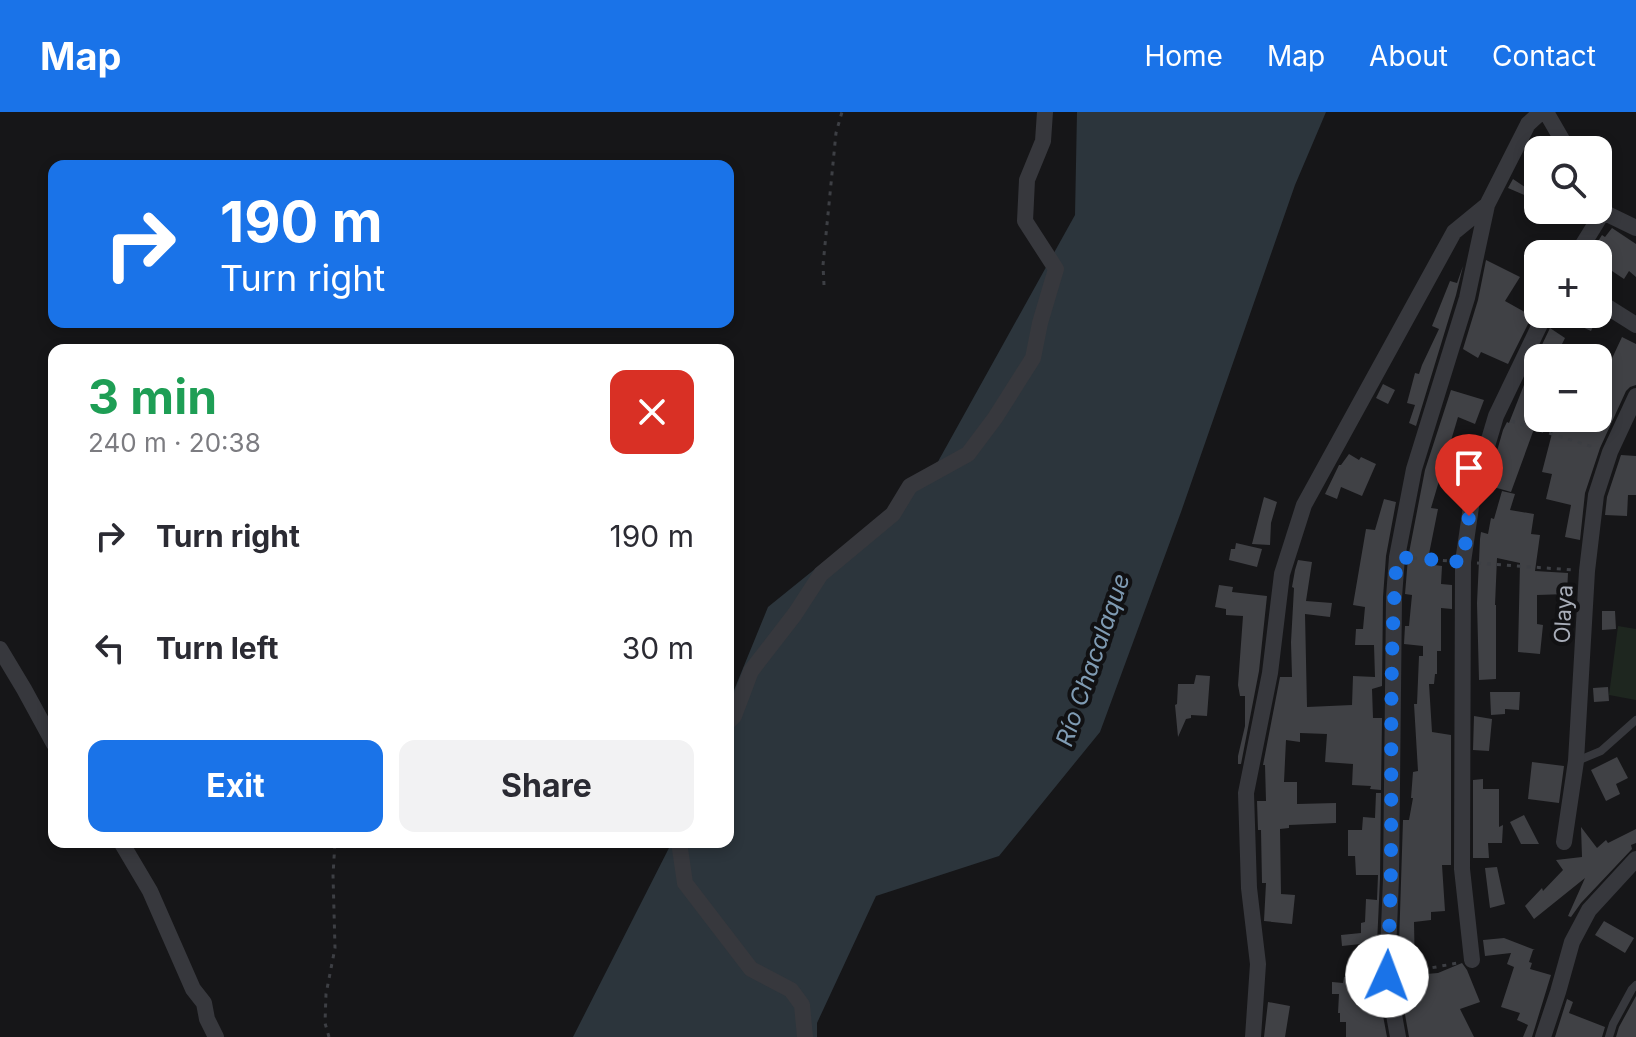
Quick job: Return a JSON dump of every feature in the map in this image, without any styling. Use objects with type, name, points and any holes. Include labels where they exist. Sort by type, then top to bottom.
[{"type":"street","points":[[734,716],[751,671],[821,574],[893,514],[910,486],[968,454],[1033,358],[1056,269],[1025,221],[1027,180],[1043,141],[1045,112]]},
{"type":"street","points":[[1398,1037],[1387,976],[1397,557],[1414,469],[1467,298],[1487,205],[1528,124],[1543,112],[1559,136]]},
{"type":"street","points":[[1253,1037],[1258,964],[1249,888],[1246,793],[1270,673],[1282,574],[1304,505],[1416,300],[1454,232],[1487,205]]},
{"type":"street","points":[[1612,214],[1636,228]]},
{"type":"street","points":[[1612,310],[1636,325]]},
{"type":"street","points":[[1472,960],[1462,869],[1463,562],[1473,493],[1496,416],[1538,328]]},
{"type":"street","name":"Olaya","points":[[1564,842],[1576,761],[1587,571],[1596,495],[1610,452],[1636,396]]},
{"type":"street","points":[[0,649],[48,733]]},
{"type":"street","points":[[125,848],[150,891],[193,989],[204,1003],[207,1019],[216,1037]]},
{"type":"street","points":[[680,848],[685,883],[751,969],[791,990],[802,1005],[805,1037]]},
{"type":"street","points":[[1543,1037],[1572,942],[1589,910],[1636,859]]},
{"type":"lane","points":[[1576,761],[1601,751],[1636,720]]},
{"type":"lane","points":[[1609,1037],[1613,1024],[1636,985]]},
{"type":"path","points":[[824,285],[823,265],[836,133],[842,112]]},
{"type":"path","points":[[1496,416],[1610,452]]},
{"type":"path","points":[[1397,557],[1587,571]]},
{"type":"path","points":[[329,1037],[325,1023],[326,994],[335,948],[335,848]]},
{"type":"path","points":[[1387,976],[1472,960]]},
{"type":"shaded area","points":[[1618,626],[1636,629],[1636,700],[1609,695]]},
{"type":"water","name":"Río Chacalaque","points":[[1077,112],[1326,112],[1295,185],[1181,512],[1100,732],[999,856],[876,896],[817,1023],[817,1037],[573,1037],[669,848],[734,848],[734,690],[768,607],[930,476],[1075,215]]},
{"type":"building","points":[[1513,179],[1524,186],[1524,195],[1508,188]]},
{"type":"building","points":[[1612,228],[1636,244],[1636,277],[1629,271],[1624,279],[1612,271],[1612,240],[1599,240],[1602,235],[1605,237]]},
{"type":"building","points":[[1486,260],[1520,277],[1505,301],[1524,312],[1526,328],[1508,364],[1481,352],[1478,358],[1463,349]]},
{"type":"building","points":[[1463,266],[1416,426],[1409,423],[1415,405],[1407,403],[1415,373],[1419,374],[1439,329],[1432,326],[1450,281],[1457,283]]},
{"type":"building","points":[[1550,328],[1565,338],[1562,344],[1542,344]]},
{"type":"building","points":[[1622,337],[1636,344],[1636,385],[1626,391],[1612,422],[1612,358]]},
{"type":"building","points":[[1383,384],[1395,390],[1388,404],[1376,398]]},
{"type":"building","points":[[1524,385],[1524,432],[1533,432],[1511,492],[1490,486],[1503,430],[1509,423]]},
{"type":"building","points":[[1451,390],[1484,400],[1475,424],[1458,417],[1431,508],[1438,509],[1427,564],[1442,566],[1441,584],[1452,585],[1452,609],[1441,608],[1441,651],[1437,651],[1437,674],[1434,684],[1429,684],[1432,732],[1451,735],[1451,865],[1442,865],[1445,911],[1431,912],[1431,920],[1414,922],[1415,975],[1438,973],[1462,963],[1480,1002],[1460,1009],[1474,1037],[1409,1037],[1398,975],[1403,820],[1409,820],[1413,772],[1418,771],[1414,704],[1417,704],[1419,656],[1423,656],[1423,646],[1404,644],[1412,595],[1405,594],[1408,558],[1425,470]]},
{"type":"building","points":[[1552,432],[1607,432],[1585,493],[1580,540],[1565,537],[1571,505],[1546,499],[1552,474],[1542,472]]},
{"type":"building","points":[[1349,454],[1376,464],[1362,496],[1341,487],[1337,499],[1325,494],[1339,465]]},
{"type":"building","points":[[1621,455],[1636,456],[1636,495],[1628,495],[1627,516],[1605,515],[1607,497]]},
{"type":"building","points":[[1502,491],[1515,494],[1510,510],[1534,514],[1531,534],[1540,535],[1535,571],[1568,573],[1567,594],[1537,595],[1537,624],[1543,625],[1540,654],[1518,652],[1520,563],[1497,558],[1496,679],[1479,680],[1477,603],[1480,539],[1481,532],[1488,534]]},
{"type":"building","points":[[1264,497],[1277,502],[1271,523],[1270,545],[1252,544]]},
{"type":"building","points":[[1384,499],[1396,502],[1386,556],[1382,686],[1372,689],[1373,718],[1382,718],[1381,790],[1352,785],[1353,764],[1325,762],[1327,734],[1300,733],[1300,742],[1286,740],[1284,782],[1297,782],[1297,804],[1336,803],[1336,823],[1289,825],[1289,828],[1280,829],[1281,894],[1295,895],[1292,924],[1264,921],[1266,883],[1262,883],[1257,801],[1266,801],[1263,765],[1280,677],[1292,677],[1292,587],[1295,570],[1298,560],[1312,562],[1306,601],[1332,603],[1330,617],[1305,614],[1307,707],[1352,705],[1353,676],[1375,677],[1374,645],[1355,645],[1356,629],[1363,629],[1365,607],[1353,605],[1366,529],[1375,530]]},
{"type":"building","points":[[1236,543],[1262,549],[1257,567],[1229,560]]},
{"type":"building","points":[[1219,585],[1233,587],[1232,592],[1267,596],[1259,671],[1241,764],[1238,764],[1238,756],[1245,726],[1245,696],[1240,696],[1238,685],[1243,616],[1226,615],[1226,609],[1215,607]]},
{"type":"building","points":[[1602,611],[1615,611],[1616,629],[1602,630]]},
{"type":"building","points":[[1196,675],[1210,676],[1207,716],[1191,715],[1178,737],[1175,705],[1178,684],[1194,684]]},
{"type":"building","points":[[1608,687],[1609,701],[1594,702],[1593,688]]},
{"type":"building","points":[[1490,692],[1520,692],[1519,710],[1505,709],[1505,714],[1491,715]]},
{"type":"building","points":[[1474,716],[1492,719],[1489,751],[1473,750]]},
{"type":"building","points":[[1617,757],[1628,778],[1616,784],[1620,794],[1606,801],[1591,770]]},
{"type":"building","points":[[1532,762],[1564,766],[1559,803],[1528,799]]},
{"type":"building","points":[[1483,779],[1483,789],[1499,789],[1502,843],[1488,843],[1489,858],[1473,858],[1473,780]]},
{"type":"building","points":[[1376,793],[1381,793],[1380,879],[1377,944],[1370,944],[1371,967],[1376,967],[1387,1037],[1346,1037],[1346,1022],[1340,1022],[1338,1013],[1339,994],[1332,994],[1332,982],[1343,983],[1347,970],[1359,971],[1361,944],[1342,946],[1341,935],[1361,933],[1366,899],[1377,900],[1378,875],[1356,875],[1355,856],[1348,856],[1348,830],[1362,830],[1363,817],[1375,818]]},
{"type":"building","points":[[1524,815],[1539,844],[1521,844],[1510,822]]},
{"type":"building","points":[[1581,827],[1597,848],[1606,840],[1608,843],[1636,829],[1636,843],[1631,845],[1632,849],[1571,917],[1568,916],[1585,878],[1534,919],[1525,906],[1563,870],[1556,860],[1582,857]]},
{"type":"building","points":[[1497,867],[1505,904],[1490,908],[1485,868]]},
{"type":"building","points":[[1604,921],[1634,938],[1625,953],[1595,935]]},
{"type":"building","points":[[1504,938],[1535,950],[1529,962],[1532,963],[1530,969],[1551,975],[1532,1037],[1523,1037],[1528,1025],[1517,1020],[1520,1013],[1501,1007],[1514,967],[1507,964],[1511,953],[1485,956],[1483,940]]},
{"type":"building","points":[[1636,996],[1636,1037],[1616,1037],[1619,1027]]},
{"type":"building","points":[[1567,999],[1573,1002],[1569,1013],[1605,1027],[1602,1037],[1555,1037]]},
{"type":"building","points":[[1268,1002],[1290,1006],[1285,1037],[1264,1037]]},
{"type":"route","points":[[1387,976],[1397,557],[1463,562],[1469,516]]}]
